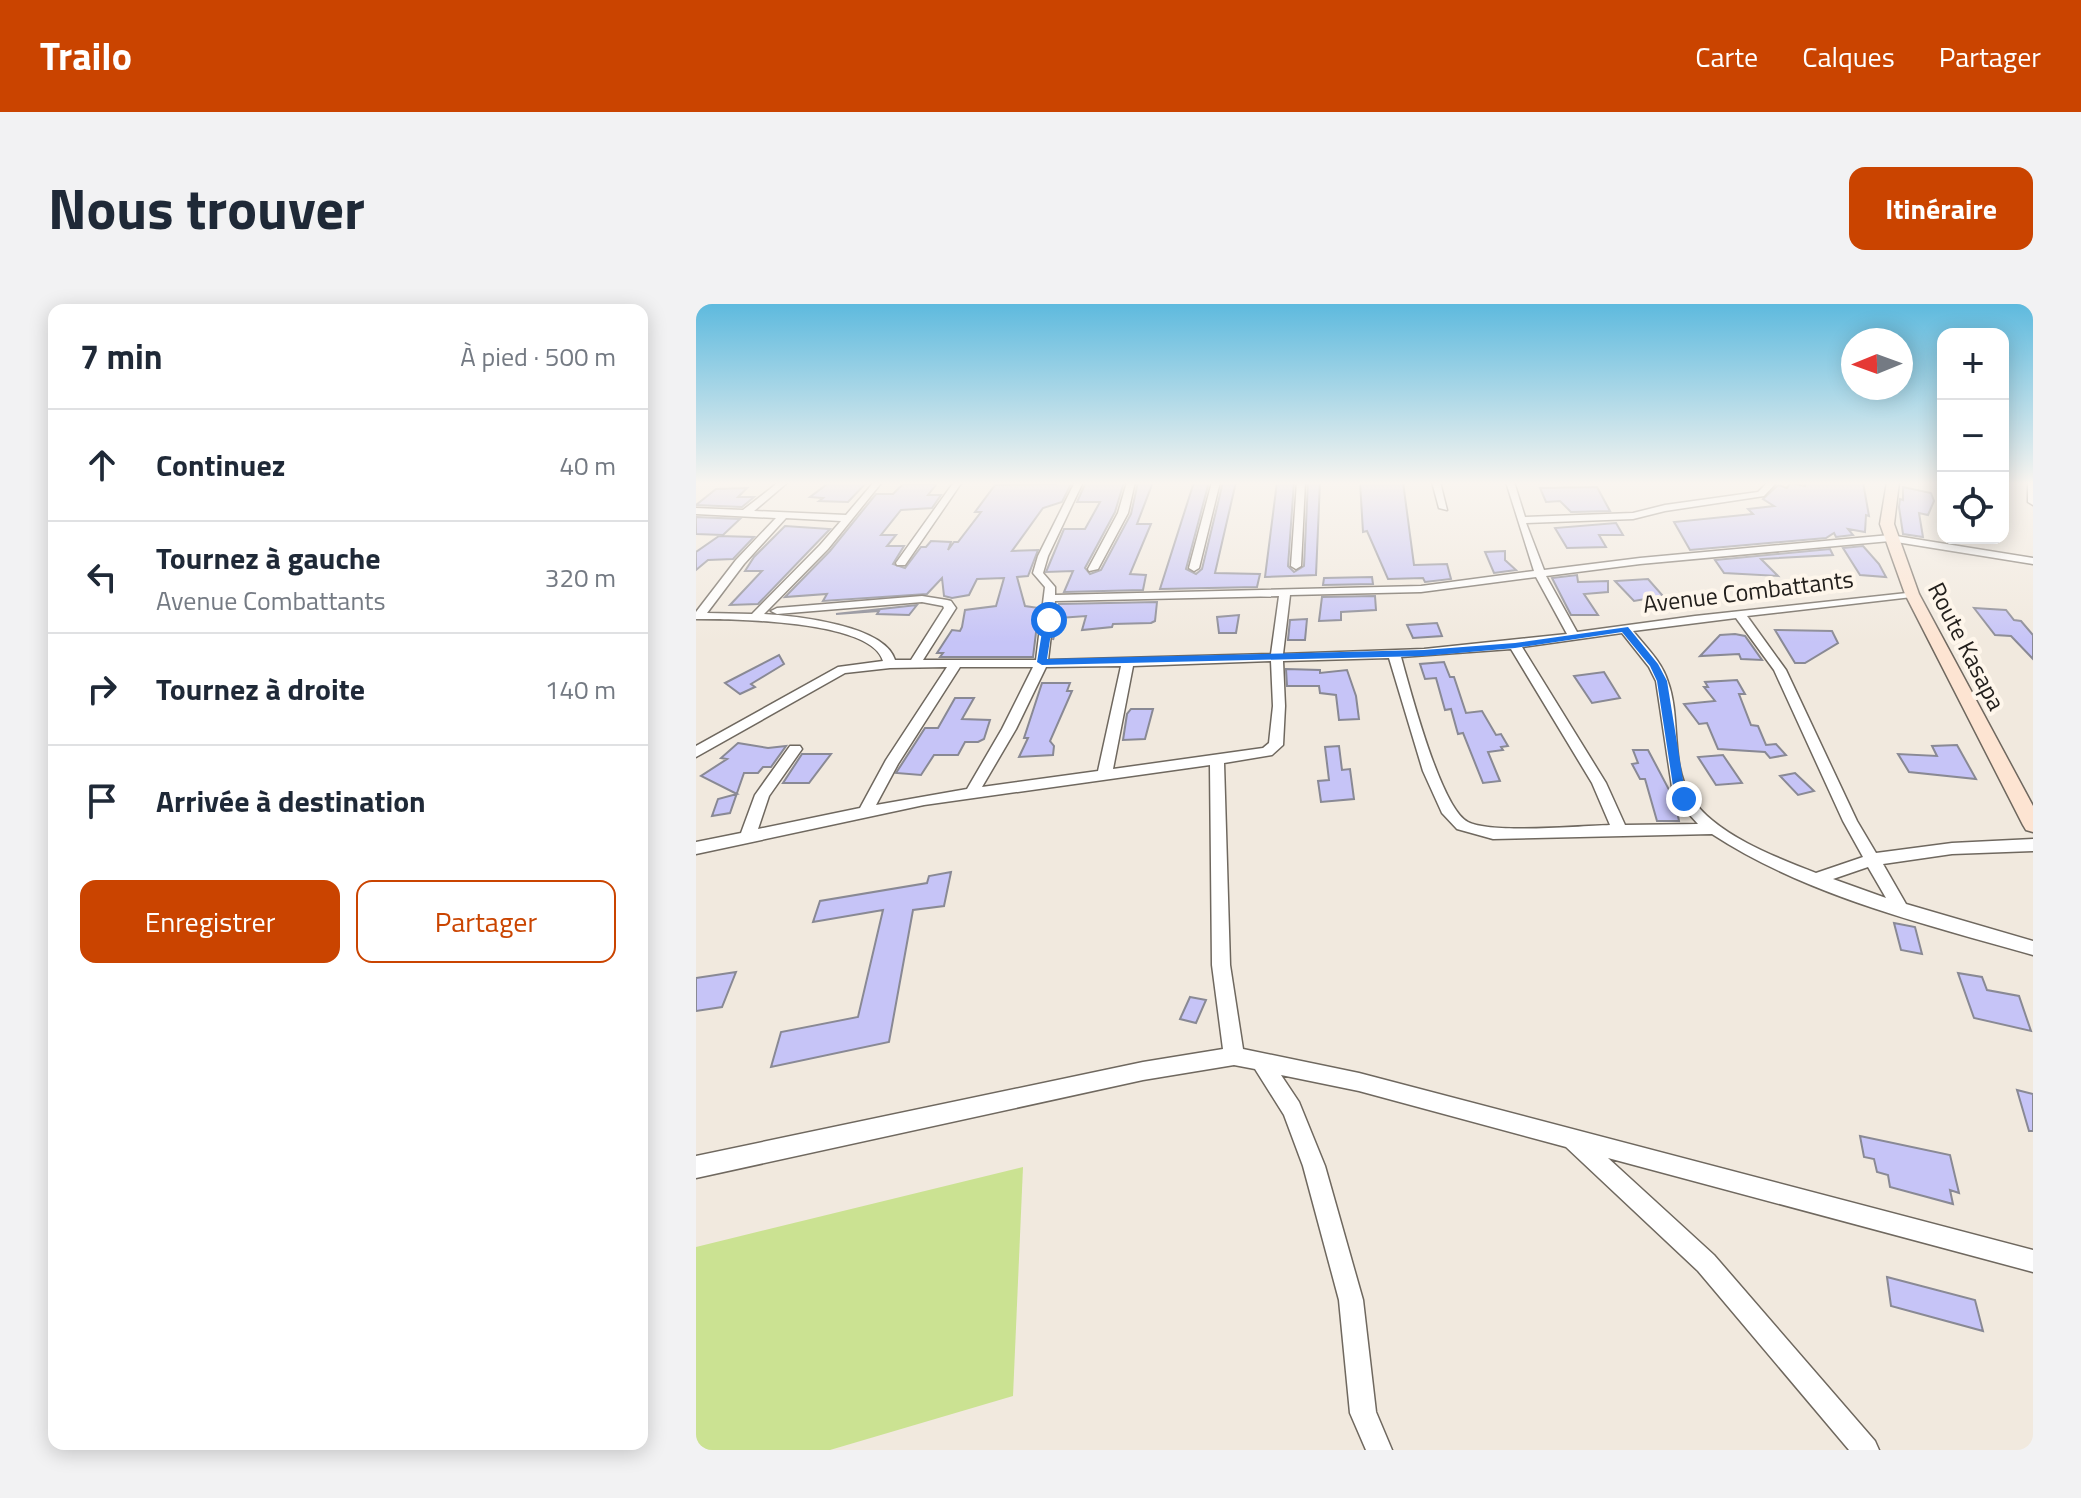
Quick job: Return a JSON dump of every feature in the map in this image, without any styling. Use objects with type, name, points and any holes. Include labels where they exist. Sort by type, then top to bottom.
[{"type":"main road","name":"Route Kasapa","points":[[1890,538],[1912,594],[2033,825]]},
{"type":"street","points":[[698,616],[765,535]]},
{"type":"street","points":[[758,614],[833,535]]},
{"type":"street","points":[[901,563],[920,535]]},
{"type":"street","points":[[971,794],[1009,729],[1042,662],[1050,592],[1038,573],[1053,535]]},
{"type":"street","points":[[1093,569],[1111,535]]},
{"type":"street","points":[[1194,568],[1202,535]]},
{"type":"street","points":[[1296,566],[1298,535]]},
{"type":"street","points":[[1528,535],[1559,613],[1574,636]]},
{"type":"street","points":[[1050,592],[1285,594],[1421,589],[1640,561],[1890,538],[2033,561]]},
{"type":"street","points":[[696,848],[865,812],[971,794],[1267,752],[1276,745],[1279,706],[1277,656],[1285,594]]},
{"type":"street","name":"Avenue Combattants","points":[[696,752],[842,670],[890,664],[1394,655],[1515,645],[1912,594]]},
{"type":"street","points":[[698,616],[758,614],[922,599],[947,603],[950,608],[915,664]]},
{"type":"street","points":[[758,614],[806,622],[868,640],[887,653],[890,664]]},
{"type":"street","points":[[1739,614],[1780,670],[1799,705],[1822,764],[1900,908]]},
{"type":"street","points":[[1625,629],[1655,666],[1662,681],[1679,786],[1694,814],[1711,829],[1771,862],[1900,908],[2033,948]]},
{"type":"street","points":[[1515,645],[1599,783],[1620,830]]},
{"type":"street","points":[[1394,655],[1420,742],[1446,807],[1456,822],[1471,829],[1493,833],[1711,829]]},
{"type":"street","points":[[1104,776],[1128,662]]},
{"type":"street","points":[[865,812],[891,763],[955,665]]},
{"type":"street","points":[[748,836],[762,795],[795,749]]},
{"type":"street","points":[[1217,760],[1221,965],[1234,1056]]},
{"type":"street","points":[[1818,879],[1836,869],[1873,861],[1965,847],[2033,845]]},
{"type":"street","points":[[696,1167],[1143,1071],[1234,1056],[1359,1082],[2033,1261]]},
{"type":"street","points":[[1261,1062],[1292,1109],[1314,1166],[1351,1300],[1363,1413],[1379,1450]]},
{"type":"street","points":[[1571,1138],[1706,1263],[1866,1450]]},
{"type":"green space","points":[[1023,1167],[1013,1396],[830,1450],[696,1450],[696,1247]]},
{"type":"building","points":[[776,535],[824,535],[758,604],[730,605],[762,571],[745,571]]},
{"type":"building","points":[[843,535],[896,535],[887,546],[904,546],[893,564],[905,568],[921,547],[926,547],[931,541],[951,542],[948,550],[954,542],[963,535],[1023,535],[1012,551],[1038,550],[1028,576],[1017,577],[1025,606],[1039,608],[1033,657],[940,657],[943,653],[937,653],[952,630],[960,631],[965,610],[996,606],[1004,578],[977,579],[969,595],[952,598],[944,596],[942,578],[927,594],[823,601],[827,594],[785,597]]},
{"type":"building","points":[[1061,535],[1102,535],[1085,568],[1090,574],[1101,570],[1119,535],[1146,535],[1130,574],[1146,575],[1143,590],[1064,592],[1073,571],[1046,572]]},
{"type":"building","points":[[1177,535],[1195,535],[1186,569],[1196,574],[1202,569],[1210,535],[1224,535],[1215,573],[1260,574],[1257,587],[1160,589]]},
{"type":"building","points":[[1270,535],[1290,535],[1288,566],[1294,572],[1304,566],[1305,535],[1318,535],[1316,575],[1265,577]]},
{"type":"building","points":[[1369,535],[1410,535],[1414,565],[1447,564],[1451,579],[1425,582],[1423,578],[1388,579]]},
{"type":"building","points":[[1559,535],[1599,535],[1606,547],[1567,548]]},
{"type":"building","points":[[1682,535],[1830,535],[1826,538],[1690,550]]},
{"type":"building","points":[[719,536],[754,537],[733,559],[708,560],[696,570],[696,552]]},
{"type":"building","points":[[1863,546],[1886,577],[1860,575],[1843,548]]},
{"type":"building","points":[[1830,549],[1833,555],[1761,559],[1778,576],[1724,573],[1715,560]]},
{"type":"building","points":[[1505,551],[1505,560],[1516,570],[1494,573],[1485,552]]},
{"type":"building","points":[[1577,575],[1578,582],[1608,581],[1608,592],[1584,594],[1598,615],[1571,615],[1552,578]]},
{"type":"building","points":[[1372,577],[1373,584],[1323,585],[1324,578]]},
{"type":"building","points":[[1648,579],[1663,596],[1634,601],[1615,581]]},
{"type":"building","points":[[1375,596],[1376,610],[1341,612],[1341,620],[1319,621],[1322,597]]},
{"type":"building","points":[[1157,602],[1155,621],[1151,623],[1113,624],[1112,627],[1082,630],[1086,616],[1059,618],[1053,640],[1059,604]]},
{"type":"building","points":[[917,605],[909,615],[877,614],[879,611],[836,614]]},
{"type":"building","points":[[1974,608],[2006,610],[2014,620],[2021,621],[2033,635],[2033,659],[2011,636],[1995,635]]},
{"type":"building","points":[[1239,615],[1236,633],[1219,633],[1217,617]]},
{"type":"building","points":[[1307,619],[1305,640],[1288,640],[1290,620]]},
{"type":"building","points":[[1437,623],[1442,636],[1413,638],[1407,625]]},
{"type":"building","points":[[1775,630],[1832,631],[1838,643],[1805,663],[1795,663]]},
{"type":"building","points":[[1720,635],[1745,636],[1762,660],[1741,659],[1739,654],[1700,656]]},
{"type":"building","points":[[779,655],[784,664],[751,684],[755,687],[740,694],[725,683]]},
{"type":"building","points":[[1444,662],[1450,677],[1454,677],[1466,713],[1482,711],[1496,735],[1501,734],[1508,746],[1488,752],[1500,781],[1483,783],[1463,733],[1458,734],[1451,709],[1445,710],[1436,678],[1425,679],[1420,664]]},
{"type":"building","points":[[1286,669],[1320,670],[1320,673],[1347,670],[1356,696],[1359,719],[1339,720],[1336,695],[1320,693],[1319,686],[1287,686]]},
{"type":"building","points":[[1604,672],[1620,698],[1592,703],[1574,676]]},
{"type":"building","points":[[1737,680],[1745,694],[1739,694],[1751,725],[1758,726],[1766,745],[1776,744],[1786,755],[1770,758],[1765,752],[1718,749],[1707,723],[1699,724],[1684,704],[1715,701],[1704,687],[1708,687],[1705,682]]},
{"type":"building","points":[[1042,683],[1070,683],[1067,691],[1072,691],[1050,741],[1054,746],[1053,755],[1019,757],[1028,738],[1024,738]]},
{"type":"building","points":[[955,698],[974,698],[962,719],[990,720],[984,739],[965,742],[958,755],[934,755],[921,775],[896,773],[925,728],[938,728]]},
{"type":"building","points":[[1131,709],[1153,709],[1145,739],[1123,740],[1127,714]]},
{"type":"building","points":[[738,743],[768,748],[786,746],[771,767],[763,767],[758,773],[744,773],[737,794],[701,776],[727,759],[721,758]]},
{"type":"building","points":[[1957,745],[1976,779],[1909,772],[1898,754],[1937,756],[1932,746]]},
{"type":"building","points":[[1339,746],[1342,770],[1350,769],[1354,799],[1321,802],[1318,781],[1329,780],[1325,747]]},
{"type":"building","points":[[1633,750],[1648,750],[1675,801],[1679,821],[1657,821],[1645,779],[1640,779],[1632,764],[1638,763]]},
{"type":"building","points":[[802,754],[831,754],[809,783],[783,783]]},
{"type":"building","points":[[1723,755],[1742,783],[1716,785],[1698,757]]},
{"type":"building","points":[[1795,773],[1814,791],[1798,795],[1780,776]]},
{"type":"building","points":[[737,794],[730,813],[712,816],[718,799]]},
{"type":"building","points":[[951,872],[944,906],[913,910],[889,1042],[771,1067],[781,1032],[858,1017],[883,910],[813,922],[820,901],[927,883],[929,876]]},
{"type":"building","points":[[1894,923],[1915,927],[1922,954],[1901,950]]},
{"type":"building","points":[[736,972],[722,1007],[696,1011],[696,978]]},
{"type":"building","points":[[1958,973],[1982,977],[1987,990],[2019,996],[2031,1031],[1974,1018]]},
{"type":"building","points":[[1190,997],[1206,1000],[1196,1023],[1180,1019]]},
{"type":"building","points":[[2017,1090],[2033,1094],[2033,1131],[2029,1131]]},
{"type":"building","points":[[1860,1136],[1950,1155],[1959,1193],[1950,1190],[1953,1204],[1890,1187],[1888,1175],[1877,1172],[1874,1159],[1864,1157]]},
{"type":"building","points":[[1887,1277],[1975,1300],[1983,1331],[1891,1306]]},
{"type":"route","points":[[1049,620],[1042,662],[1394,655],[1488,649],[1625,629],[1655,666],[1662,681],[1679,786],[1684,799]]}]
